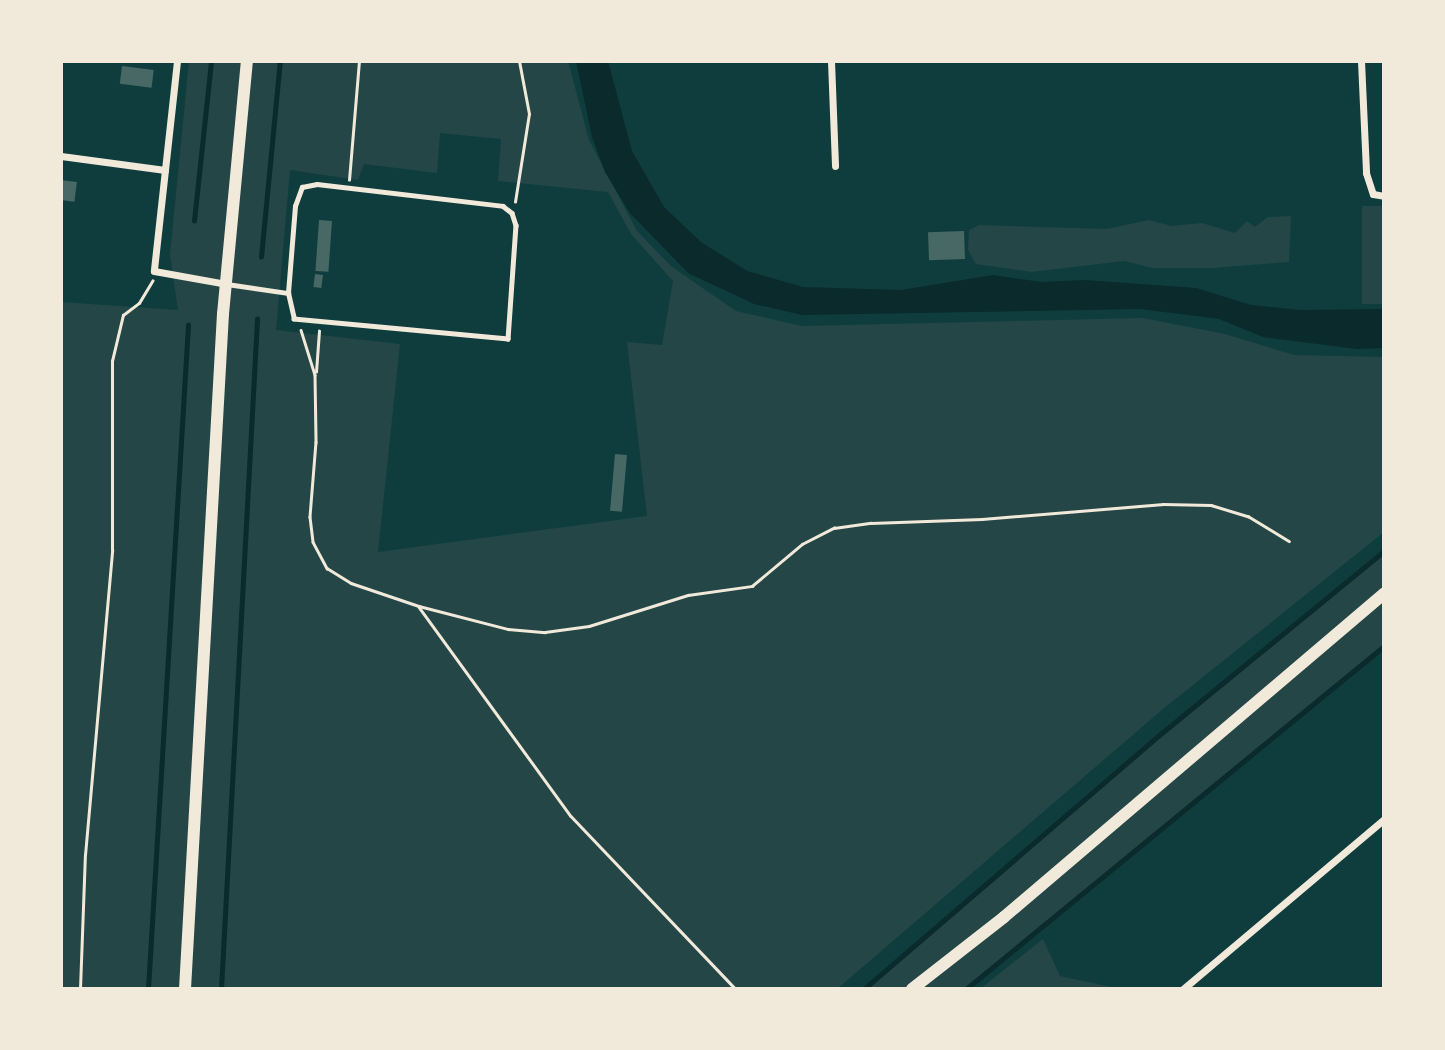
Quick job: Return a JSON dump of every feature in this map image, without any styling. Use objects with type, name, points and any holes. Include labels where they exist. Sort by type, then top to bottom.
[{"type":"main road","points":[[185,989],[226,284],[247,61]]},
{"type":"main road","points":[[912,989],[943,967],[1384,594]]},
{"type":"main road","points":[[926,989],[943,967]]},
{"type":"street","points":[[177,61],[154,271],[226,284]]},
{"type":"street","points":[[831,61],[835,166]]},
{"type":"street","points":[[1361,61],[1366,173],[1373,194],[1384,197]]},
{"type":"street","points":[[61,156],[165,170]]},
{"type":"street","points":[[1183,989],[1384,819]]},
{"type":"lane","points":[[302,187],[349,187],[503,206],[512,213],[516,225],[508,339],[293,319],[288,293],[295,206],[302,187]]},
{"type":"lane","points":[[226,284],[288,293]]},
{"type":"path","points":[[349,187],[359,61]]},
{"type":"path","points":[[512,213],[521,184],[529,114],[523,68],[519,61]]},
{"type":"path","points":[[80,989],[85,855],[112,550],[112,361],[123,315],[149,289],[154,271]]},
{"type":"path","points":[[293,319],[308,344],[315,375]]},
{"type":"path","points":[[310,320],[322,340],[315,375],[313,542],[327,568],[351,583],[419,606],[508,629],[545,632],[589,626],[688,595],[752,586],[802,544],[834,528],[871,523],[982,519],[1163,504],[1211,505],[1248,516],[1289,541]]},
{"type":"path","points":[[419,606],[570,816],[736,989]]},
{"type":"shaded area","points":[[189,61],[568,61],[589,140],[637,231],[672,267],[736,311],[802,326],[1143,318],[1225,334],[1294,355],[1384,357],[1384,532],[1163,709],[837,989],[61,989],[61,302],[178,310],[170,255]],"holes":[[[440,133],[501,139],[498,181],[608,192],[631,234],[673,281],[662,345],[627,342],[647,516],[378,552],[400,344],[276,330],[290,170],[358,180],[364,164],[437,173]]]},
{"type":"shaded area","points":[[576,61],[608,61],[632,151],[664,207],[701,242],[747,271],[803,287],[901,290],[993,275],[1041,282],[1085,280],[1196,288],[1251,305],[1301,310],[1384,309],[1384,348],[1357,349],[1263,337],[1219,319],[1140,309],[802,315],[754,304],[688,273],[629,212],[605,172],[592,137]]},
{"type":"shaded area","points":[[1362,206],[1384,206],[1384,304],[1362,304]]},
{"type":"shaded area","points":[[1291,216],[1289,262],[1213,268],[1152,268],[1124,261],[1031,272],[976,264],[968,250],[969,230],[979,225],[1107,229],[1149,220],[1171,226],[1202,223],[1235,233],[1247,221],[1255,227],[1268,217]]},
{"type":"shaded area","points":[[1384,551],[1384,646],[966,989],[864,989],[1152,741]]},
{"type":"shaded area","points":[[1043,939],[1060,976],[1121,989],[980,989]]},
{"type":"building","points":[[122,66],[154,70],[152,88],[120,84]]},
{"type":"building","points":[[61,180],[77,182],[74,202],[61,200]]},
{"type":"building","points":[[319,220],[332,221],[328,272],[315,271]]},
{"type":"building","points":[[964,231],[965,259],[929,260],[928,232]]},
{"type":"building","points":[[315,274],[323,275],[321,288],[313,287]]},
{"type":"building","points":[[615,454],[627,455],[622,512],[610,511]]},
{"type":"waterway","points":[[194,221],[211,61]]},
{"type":"waterway","points":[[261,257],[280,61]]},
{"type":"waterway","points":[[221,989],[257,319]]},
{"type":"waterway","points":[[148,989],[188,325]]},
{"type":"waterway","points":[[864,989],[1152,741],[1384,551]]},
{"type":"waterway","points":[[966,989],[1384,646]]}]
